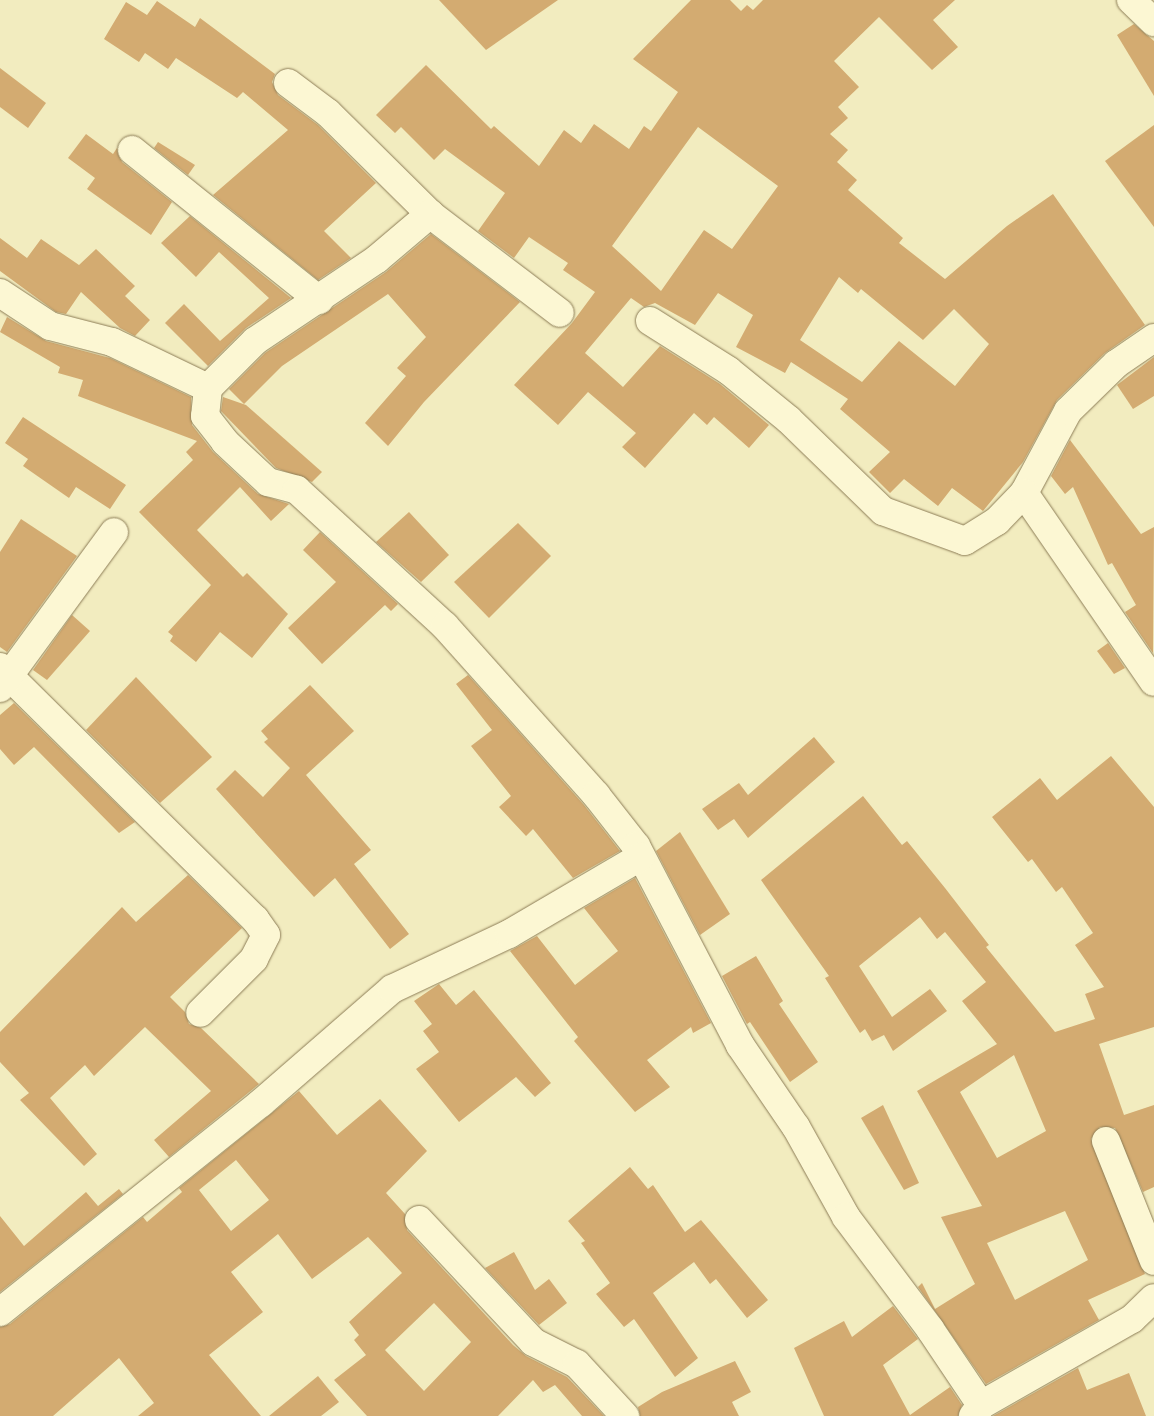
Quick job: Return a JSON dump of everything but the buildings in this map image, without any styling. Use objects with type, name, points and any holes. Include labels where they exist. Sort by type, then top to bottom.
[{"type":"street","points":[[1131,0],[1154,22]]},
{"type":"street","points":[[288,83],[328,113],[430,214],[560,313]]},
{"type":"street","points":[[132,150],[319,300]]},
{"type":"street","points":[[430,214],[377,259],[319,300],[255,341],[208,388],[205,416],[225,442],[268,482],[297,490],[445,626],[596,795],[636,846],[640,857],[740,1045],[796,1127],[846,1217],[930,1328],[977,1411],[1132,1319],[1154,1298]]},
{"type":"street","points":[[0,293],[50,326],[112,342],[208,388]]},
{"type":"street","points":[[650,321],[729,371],[781,414],[883,510],[964,541],[997,521],[1024,493],[1068,411],[1116,364],[1154,338]]},
{"type":"street","points":[[1024,493],[1154,682]]},
{"type":"street","points":[[114,532],[4,677],[255,919],[266,935],[254,959],[200,1012]]},
{"type":"street","points":[[0,1312],[260,1103],[392,989],[509,934],[640,857]]},
{"type":"street","points":[[1106,1141],[1154,1261]]},
{"type":"street","points":[[419,1220],[533,1342],[577,1364],[625,1416]]}]
